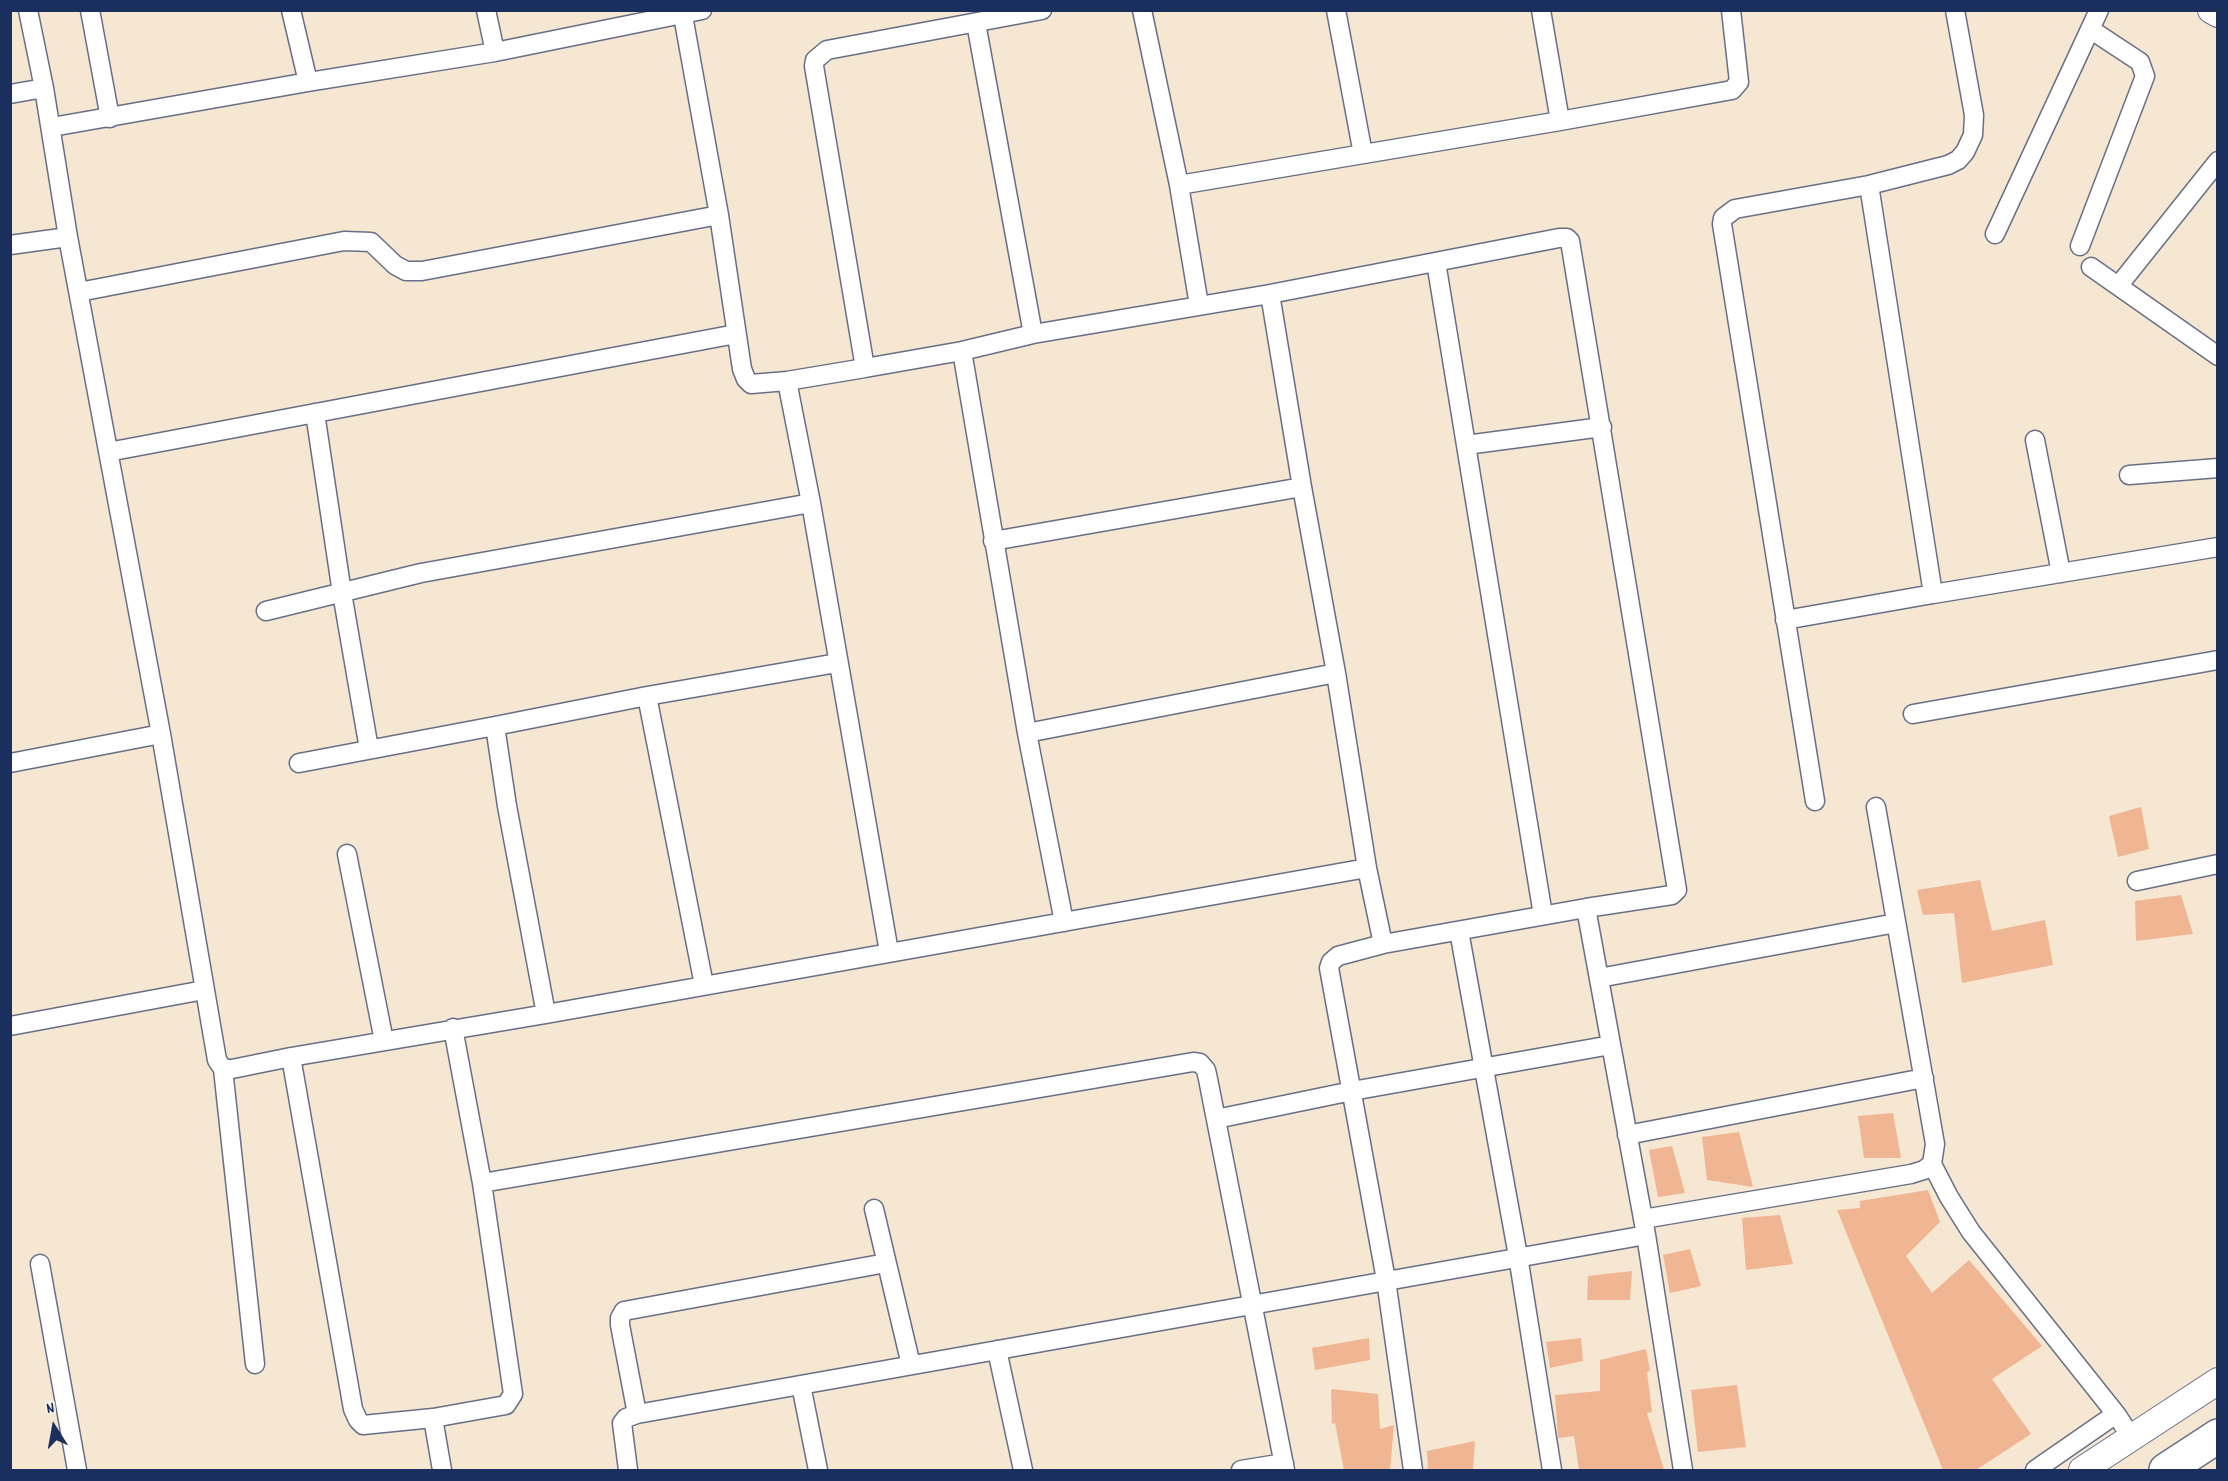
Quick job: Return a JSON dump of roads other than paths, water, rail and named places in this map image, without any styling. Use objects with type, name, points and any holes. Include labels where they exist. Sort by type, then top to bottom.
[{"type":"highway","points":[[2166,1470],[2217,1436]]},
{"type":"main road","points":[[2211,10],[2217,14]]},
{"type":"main road","points":[[2082,1470],[2217,1382]]},
{"type":"street","points":[[28,10],[52,127],[68,237],[160,734],[204,990],[217,1060],[223,1069],[255,1364]]},
{"type":"street","points":[[90,10],[110,118]]},
{"type":"street","points":[[291,10],[308,82]]},
{"type":"street","points":[[486,10],[495,52]]},
{"type":"street","points":[[52,127],[495,52],[702,10]]},
{"type":"street","points":[[865,368],[814,66],[815,60],[827,51],[1042,10]]},
{"type":"street","points":[[1142,10],[1179,185],[1199,305]]},
{"type":"street","points":[[1335,10],[1363,154]]},
{"type":"street","points":[[1541,10],[1560,121]]},
{"type":"street","points":[[1179,185],[1722,92],[1737,87],[1739,82],[1731,10]]},
{"type":"street","points":[[1815,801],[1724,236],[1723,218],[1735,209],[1869,185],[1948,165],[1958,160],[1965,152],[1973,135],[1974,115],[1955,10]]},
{"type":"street","points":[[1995,234],[2099,10]]},
{"type":"street","points":[[682,13],[719,215],[742,369],[751,384],[787,381],[962,351],[1033,334],[1270,294],[1559,238],[1567,238],[1570,241],[1677,890],[1671,895],[1383,944],[1338,956],[1331,962],[1329,968],[1386,1280],[1413,1470]]},
{"type":"street","points":[[976,23],[1033,334]]},
{"type":"street","points":[[2080,246],[2145,76],[2140,62],[2090,29]]},
{"type":"street","points":[[10,94],[44,88]]},
{"type":"street","points":[[2119,285],[2217,161]]},
{"type":"street","points":[[1869,185],[1934,594]]},
{"type":"street","points":[[79,292],[344,241],[372,242],[395,265],[406,271],[422,271],[719,215]]},
{"type":"street","points":[[10,245],[68,237]]},
{"type":"street","points":[[1436,262],[1543,915]]},
{"type":"street","points":[[2091,267],[2217,356]]},
{"type":"street","points":[[1270,294],[1336,673],[1367,868],[1383,944]]},
{"type":"street","points":[[108,452],[736,334]]},
{"type":"street","points":[[962,351],[1027,733],[1064,922]]},
{"type":"street","points":[[787,381],[811,503],[889,952]]},
{"type":"street","points":[[315,413],[342,593],[369,749]]},
{"type":"street","points":[[1466,445],[1602,427]]},
{"type":"street","points":[[2035,440],[2061,573]]},
{"type":"street","points":[[2129,475],[2217,468]]},
{"type":"street","points":[[993,541],[1302,487]]},
{"type":"street","points":[[266,611],[421,573],[811,503]]},
{"type":"street","points":[[1785,620],[2217,547]]},
{"type":"street","points":[[1913,714],[2217,660]]},
{"type":"street","points":[[299,762],[647,696],[837,663]]},
{"type":"street","points":[[1027,733],[1336,673]]},
{"type":"street","points":[[647,696],[704,985]]},
{"type":"street","points":[[495,726],[507,806],[546,1014]]},
{"type":"street","points":[[10,763],[160,734]]},
{"type":"street","points":[[1876,807],[1935,1144],[1932,1164],[1971,1232],[2116,1414],[2131,1437]]},
{"type":"street","points":[[347,854],[384,1041]]},
{"type":"street","points":[[2137,881],[2217,864]]},
{"type":"street","points":[[223,1069],[1367,868]]},
{"type":"street","points":[[1586,908],[1644,1227],[1683,1470]]},
{"type":"street","points":[[1599,978],[1896,923]]},
{"type":"street","points":[[1459,931],[1518,1256],[1552,1470]]},
{"type":"street","points":[[11,1024],[204,990]]},
{"type":"street","points":[[291,1057],[352,1408],[357,1420],[363,1425],[433,1418],[506,1405],[513,1394],[482,1184],[453,1028]]},
{"type":"street","points":[[1216,1119],[1352,1091],[1611,1045]]},
{"type":"street","points":[[482,1184],[1193,1062],[1200,1063],[1206,1070],[1284,1467],[1241,1470]]},
{"type":"street","points":[[1627,1135],[1924,1078]]},
{"type":"street","points":[[628,1470],[622,1423],[626,1418],[637,1414],[1518,1256],[1644,1227],[1911,1174],[1924,1170],[1932,1164]]},
{"type":"street","points":[[874,1209],[910,1365]]},
{"type":"street","points":[[637,1414],[620,1325],[620,1318],[624,1311],[886,1263]]},
{"type":"street","points":[[40,1264],[76,1470]]},
{"type":"street","points":[[997,1350],[1023,1470]]},
{"type":"street","points":[[801,1385],[818,1470]]},
{"type":"street","points":[[2035,1470],[2116,1414]]},
{"type":"street","points":[[433,1418],[442,1470]]}]
